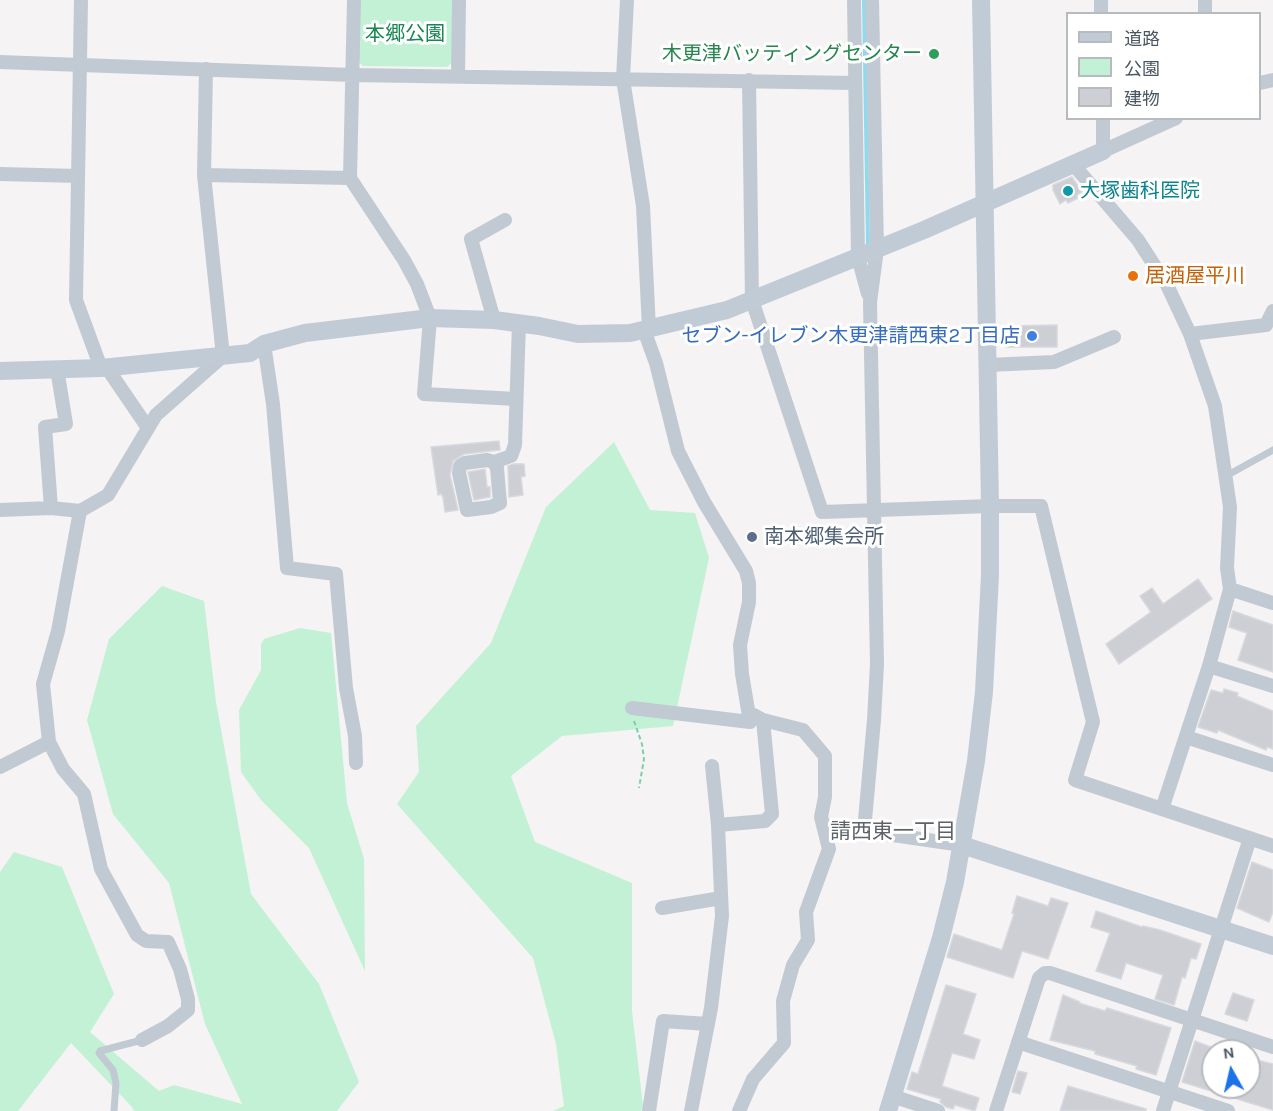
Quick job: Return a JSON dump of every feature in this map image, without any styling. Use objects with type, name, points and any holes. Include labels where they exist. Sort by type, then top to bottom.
[{"type":"street","points":[[81,0],[76,300],[104,368],[148,428]]},
{"type":"street","points":[[354,0],[350,178],[404,260],[417,284],[430,318],[424,394],[516,399]]},
{"type":"street","points":[[458,76],[459,0]]},
{"type":"street","points":[[627,0],[623,79],[643,206],[647,330],[678,451],[704,502],[746,571],[749,583],[749,602],[740,645],[741,674],[757,721],[772,814],[765,821],[718,825]]},
{"type":"street","points":[[854,0],[858,256],[870,302]]},
{"type":"street","points":[[864,831],[877,664],[870,302],[877,249],[872,0]]},
{"type":"street","points":[[938,1111],[890,1104],[941,938],[962,845],[976,761],[984,692],[990,575],[990,506],[981,0]]},
{"type":"street","points":[[0,62],[352,75],[855,83]]},
{"type":"street","points":[[206,69],[204,175],[223,357]]},
{"type":"street","points":[[749,80],[752,300],[822,512],[1041,506],[1093,722],[1075,780],[1273,846]]},
{"type":"street","points":[[1103,120],[1103,151]]},
{"type":"street","points":[[0,371],[104,368],[223,357],[249,353],[264,344],[305,333],[430,318],[495,320],[578,334],[630,333],[647,330],[727,310],[752,300],[985,203],[1172,120]]},
{"type":"street","points":[[1073,164],[1138,240],[1167,285],[1190,334],[1215,406],[1226,476],[1230,507],[1227,568],[1230,589],[1209,666],[1162,809]]},
{"type":"street","points":[[0,174],[78,176]]},
{"type":"street","points":[[204,175],[350,178]]},
{"type":"street","points":[[495,320],[471,239],[505,220]]},
{"type":"street","points":[[1190,334],[1266,325],[1273,311]]},
{"type":"street","points":[[494,462],[511,456],[515,445],[519,323]]},
{"type":"street","points":[[988,365],[1054,362],[1114,337]]},
{"type":"street","points":[[264,344],[273,404],[287,568],[336,574],[346,688],[355,736],[356,763]]},
{"type":"street","points":[[0,510],[51,508],[80,511],[108,495],[156,415],[223,357]]},
{"type":"street","points":[[51,508],[45,427],[66,424],[57,369]]},
{"type":"street","points":[[80,511],[58,631],[43,684],[49,742],[63,769],[84,794],[101,869],[137,935],[146,941],[168,942],[180,969],[188,999],[188,1010],[168,1026],[142,1040]]},
{"type":"street","points":[[1230,589],[1273,603]]},
{"type":"street","points":[[1209,666],[1273,686]]},
{"type":"street","points":[[632,708],[757,721],[803,730],[825,756],[825,798],[821,817],[829,849],[807,912],[808,940],[793,965],[783,1001],[784,1043],[753,1079],[739,1111]]},
{"type":"street","points":[[1186,737],[1273,765]]},
{"type":"street","points":[[0,767],[49,742]]},
{"type":"street","points":[[691,1111],[708,1024],[722,916],[718,825],[712,766]]},
{"type":"street","points":[[824,825],[962,845],[1273,946]]},
{"type":"street","points":[[1163,1111],[1250,838]]},
{"type":"street","points":[[662,908],[721,898]]},
{"type":"street","points":[[996,1111],[1039,978],[1045,973],[1273,1047]]},
{"type":"street","points":[[649,1111],[663,1021],[708,1024]]},
{"type":"street","points":[[1018,1042],[1228,1111]]},
{"type":"lane","points":[[1226,476],[1273,450]]},
{"type":"lane","points":[[114,1111],[116,1083],[113,1070],[99,1053],[142,1040]]},
{"type":"path","points":[[632,708],[644,759],[639,788]]},
{"type":"green space","name":"本郷公園","points":[[358,0],[453,0],[453,62],[447,67],[363,66],[357,60]]},
{"type":"green space","points":[[614,442],[650,510],[695,513],[709,558],[673,726],[562,736],[511,776],[535,842],[632,883],[632,1011],[643,1106],[641,1111],[553,1111],[564,1106],[556,1044],[533,958],[397,804],[419,772],[416,726],[491,643],[546,507]]},
{"type":"green space","points":[[162,586],[204,601],[216,702],[251,894],[319,984],[359,1082],[337,1111],[134,1111],[71,1043],[18,1111],[0,1111],[0,872],[14,852],[62,867],[114,994],[90,1032],[159,1091],[174,1085],[242,1104],[205,1024],[169,883],[113,814],[87,720],[109,639]]},
{"type":"green space","points":[[300,628],[331,633],[347,803],[364,859],[365,971],[309,848],[261,800],[241,772],[239,710],[261,670],[261,644],[264,639]]},
{"type":"building","name":"大塚歯科医院","points":[[1072,177],[1082,192],[1077,195],[1078,198],[1068,203],[1066,200],[1060,204],[1053,185]]},
{"type":"building","name":"セブン-イレブン木更津請西東2丁目店","points":[[1057,325],[1057,347],[1007,347],[1007,326]]},
{"type":"building","points":[[499,441],[500,450],[464,454],[453,461],[450,475],[458,510],[445,512],[443,497],[441,494],[438,495],[431,447]]},
{"type":"building","points":[[524,464],[525,476],[521,477],[523,495],[509,497],[508,466]]},
{"type":"building","points":[[485,469],[490,497],[474,500],[468,472]]},
{"type":"building","points":[[1198,579],[1212,599],[1119,664],[1106,644],[1151,612],[1140,596],[1152,588],[1163,604]]},
{"type":"building","points":[[1233,611],[1273,625],[1273,672],[1238,660],[1247,633],[1229,627]]},
{"type":"building","points":[[1224,689],[1238,693],[1237,696],[1273,711],[1273,749],[1267,747],[1266,750],[1218,730],[1217,733],[1198,727],[1211,690],[1223,693]]},
{"type":"building","points":[[1252,862],[1273,870],[1273,912],[1269,922],[1237,908]]},
{"type":"building","points":[[1017,896],[1048,906],[1051,898],[1068,903],[1048,959],[1022,951],[1013,978],[947,957],[954,934],[1002,950],[1014,914],[1012,913]]},
{"type":"building","points":[[1096,911],[1201,944],[1196,959],[1191,958],[1185,978],[1182,977],[1174,1005],[1155,999],[1163,975],[1126,963],[1121,979],[1096,971],[1110,933],[1091,927]]},
{"type":"building","points":[[946,985],[976,994],[963,1034],[980,1040],[974,1059],[952,1053],[942,1086],[979,1098],[975,1111],[955,1105],[953,1109],[946,1107],[940,1102],[941,1099],[907,1089],[912,1072],[918,1074]]},
{"type":"building","points":[[1233,993],[1254,1000],[1247,1021],[1225,1014]]},
{"type":"building","points":[[1063,995],[1105,1011],[1107,1008],[1171,1028],[1156,1075],[1136,1069],[1137,1066],[1095,1054],[1095,1051],[1050,1040]]},
{"type":"building","points":[[1195,1041],[1201,1043],[1201,1088],[1182,1082]]},
{"type":"building","points":[[1261,1061],[1273,1064],[1273,1110],[1237,1099],[1261,1099]]},
{"type":"building","points":[[1018,1071],[1027,1073],[1020,1094],[1012,1092]]},
{"type":"building","points":[[1068,1086],[1146,1109],[1146,1111],[1060,1111]]},
{"type":"waterway","points":[[864,0],[868,244]]},
{"type":"place","name":"木更津バッティングセンター","points":[[934,54]]},
{"type":"place","name":"大塚歯科医院","points":[[1068,191]]},
{"type":"place","name":"居酒屋平川","points":[[1133,276]]},
{"type":"place","name":"セブン-イレブン木更津請西東2丁目店","points":[[1032,336]]},
{"type":"place","name":"南本郷集会所","points":[[752,537]]},
{"type":"district","name":"請西東一丁目","points":[[893,832]]}]
